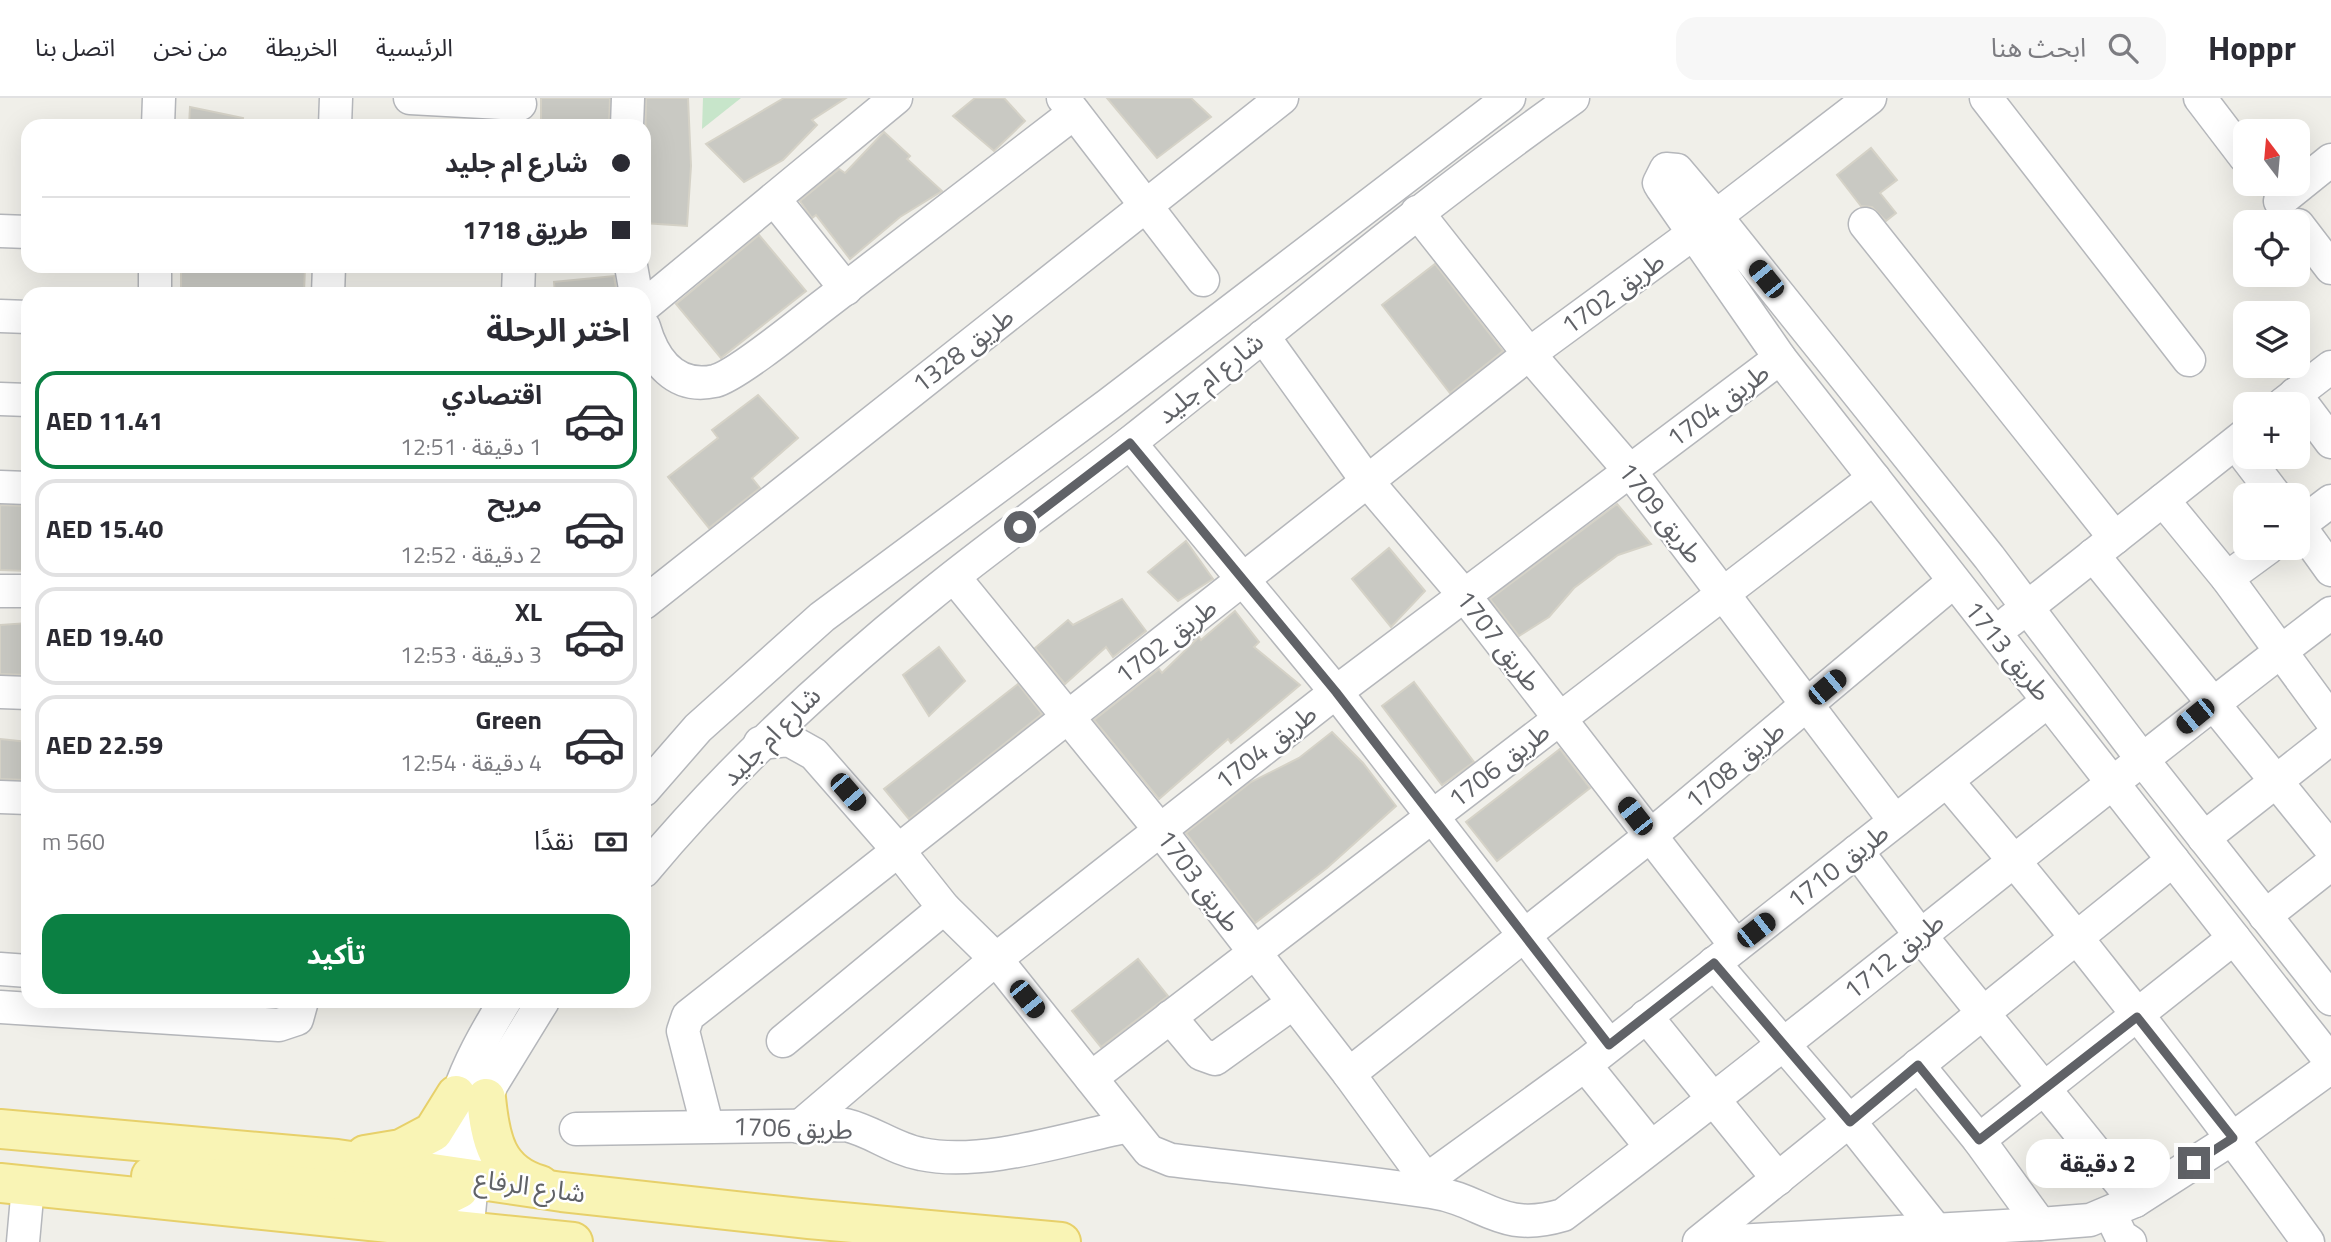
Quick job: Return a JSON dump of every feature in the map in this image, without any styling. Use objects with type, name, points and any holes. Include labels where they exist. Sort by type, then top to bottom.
[{"type":"main road","points":[[337,1158],[401,1149],[433,1132],[471,1096],[505,1166],[530,1183],[562,1192]]},
{"type":"main road","name":"شارع الرفاع","points":[[0,1129],[337,1158],[455,1183],[562,1192],[821,1231],[1060,1242]]},
{"type":"main road","points":[[25,1186],[131,1177],[188,1176],[426,1198],[455,1183]]},
{"type":"main road","name":"شارع الرفاع","points":[[25,1186],[460,1233],[573,1242]]},
{"type":"street","points":[[158,119],[159,98]]},
{"type":"street","points":[[335,119],[336,98]]},
{"type":"street","points":[[422,98],[520,109]]},
{"type":"street","points":[[627,119],[628,98]]},
{"type":"street","points":[[651,300],[896,98]]},
{"type":"street","name":"طريق 1328","points":[[651,597],[1282,98]]},
{"type":"street","points":[[1394,185],[1477,98]]},
{"type":"street","name":"شارع ام جليد","points":[[651,782],[698,728],[822,617],[1013,477],[1509,98]]},
{"type":"street","name":"طريق 1702","points":[[707,1125],[683,1031],[688,1016],[1529,354],[1870,98]]},
{"type":"street","points":[[1986,98],[2189,360]]},
{"type":"street","points":[[2200,98],[2233,141]]},
{"type":"street","name":"شارع ام جليد","points":[[651,863],[760,743],[844,666],[954,577],[1130,443],[1417,212],[1570,99]]},
{"type":"street","points":[[651,351],[667,372],[685,381],[716,381],[774,344],[846,289],[1069,105],[1203,280]]},
{"type":"street","points":[[2331,160],[2285,208],[2331,268]]},
{"type":"street","points":[[774,199],[846,289]]},
{"type":"street","name":"طريق 1709","points":[[1417,212],[1529,354],[1630,471],[1895,821]]},
{"type":"street","name":"طريق 1713","points":[[1705,224],[1780,358],[1953,582],[2114,782],[2331,1064]]},
{"type":"street","name":"طريق 1713","points":[[1705,224],[2026,608],[2265,916],[2326,983]]},
{"type":"street","points":[[1865,224],[2104,546],[2213,702],[2331,849]]},
{"type":"street","points":[[0,231],[21,232]]},
{"type":"street","points":[[0,316],[21,317]]},
{"type":"street","name":"طريق 1707","points":[[1263,336],[1367,481],[1464,595],[1650,836],[1782,1045],[1850,1122],[1936,1230]]},
{"type":"street","name":"طريق 1704","points":[[799,1127],[996,959],[1336,692],[1780,358]]},
{"type":"street","points":[[2298,392],[2331,367]]},
{"type":"street","points":[[0,399],[21,400]]},
{"type":"street","points":[[2310,420],[2331,442]]},
{"type":"street","points":[[1130,443],[1336,692],[1525,936],[1651,1147]]},
{"type":"street","points":[[1995,633],[2163,500],[2233,454]]},
{"type":"street","name":"طريق 1706","points":[[1091,1078],[1874,478]]},
{"type":"street","points":[[0,487],[21,488]]},
{"type":"street","points":[[2163,500],[2227,578],[2331,720]]},
{"type":"street","points":[[2310,516],[2331,501]]},
{"type":"street","points":[[2310,541],[2331,570]]},
{"type":"street","points":[[2227,578],[2252,560]]},
{"type":"street","name":"طريق 1703","points":[[954,577],[1160,830],[1349,1074],[1430,1186]]},
{"type":"street","name":"طريق 1708","points":[[1349,1074],[1650,836],[1953,582]]},
{"type":"street","points":[[0,591],[21,591]]},
{"type":"street","name":"طريق 1712","points":[[760,743],[789,740],[803,745],[898,850],[944,908],[996,959],[1149,1151],[1171,1160],[1430,1186],[1542,1232],[1651,1147],[1716,1101],[1782,1045],[2213,702],[2331,613]]},
{"type":"street","points":[[0,692],[21,693]]},
{"type":"street","name":"طريق 1710","points":[[1430,1186],[2048,701]]},
{"type":"street","points":[[2204,838],[2331,738]]},
{"type":"street","points":[[1947,781],[2015,860],[2233,1138],[2308,1242]]},
{"type":"street","points":[[0,797],[21,798]]},
{"type":"street","points":[[1857,851],[1920,935],[2045,1090],[2123,1207],[2121,1236],[2130,1242]]},
{"type":"street","points":[[1699,1242],[1850,1122],[2074,936],[2173,860]]},
{"type":"street","points":[[2265,916],[2331,864]]},
{"type":"street","points":[[783,1041],[944,908]]},
{"type":"street","points":[[1979,1140],[2234,938]]},
{"type":"street","points":[[0,969],[21,970]]},
{"type":"street","points":[[2286,1008],[2326,983]]},
{"type":"street","points":[[1170,1017],[1200,1054],[1215,1059],[1293,1003]]},
{"type":"street","points":[[0,1007],[279,1025],[297,1019],[300,1008]]},
{"type":"street","points":[[460,1233],[455,1183],[471,1096],[472,1056],[501,1008]]},
{"type":"street","points":[[471,1096],[538,1008]]},
{"type":"street","points":[[1646,1016],[1778,1179]]},
{"type":"street","points":[[1719,1242],[2090,1220],[2123,1207],[2233,1138],[2331,1064]]},
{"type":"street","points":[[1918,1065],[1979,1140],[2039,1224]]},
{"type":"street","name":"طريق 1706","points":[[576,1129],[846,1125],[863,1129],[920,1154],[948,1157],[1008,1151],[1128,1126]]},
{"type":"street","points":[[23,1242],[25,1186]]},
{"type":"green space","points":[[703,98],[741,98],[702,129]]},
{"type":"building","points":[[541,98],[610,98],[609,119],[541,119]]},
{"type":"building","points":[[646,98],[688,98],[691,166],[687,226],[651,223],[651,119],[646,119]]},
{"type":"building","points":[[784,98],[846,98],[812,120],[817,125],[783,160],[744,182],[706,144]]},
{"type":"building","points":[[975,98],[1004,98],[1025,121],[994,151],[953,116]]},
{"type":"building","points":[[1107,98],[1191,98],[1211,117],[1157,158]]},
{"type":"building","points":[[190,107],[243,118],[243,119],[189,119]]},
{"type":"building","points":[[884,132],[910,156],[907,159],[942,191],[900,217],[850,259],[816,215],[812,218],[800,201],[839,169],[845,173]]},
{"type":"building","points":[[1871,148],[1897,180],[1880,193],[1896,213],[1886,221],[1872,207],[1861,206],[1837,175]]},
{"type":"building","points":[[759,235],[806,291],[721,358],[676,304]]},
{"type":"building","points":[[1435,264],[1503,351],[1450,393],[1382,305]]},
{"type":"building","points":[[181,273],[305,273],[304,287],[181,287]]},
{"type":"building","points":[[614,276],[616,287],[554,287],[554,282]]},
{"type":"building","points":[[758,395],[798,438],[752,478],[760,488],[709,528],[668,477],[718,438],[712,430]]},
{"type":"building","points":[[1617,504],[1651,544],[1618,555],[1574,588],[1549,617],[1519,636],[1490,599]]},
{"type":"building","points":[[0,505],[21,506],[21,571],[0,570]]},
{"type":"building","points":[[1186,541],[1213,579],[1178,601],[1148,572]]},
{"type":"building","points":[[1389,548],[1425,591],[1391,627],[1352,579]]},
{"type":"building","points":[[1122,599],[1146,631],[1113,657],[1106,647],[1065,684],[1035,648],[1068,620],[1073,625]]},
{"type":"building","points":[[1235,611],[1259,642],[1254,647],[1300,685],[1231,743],[1228,739],[1159,799],[1094,720],[1159,669],[1162,673],[1199,637],[1201,640]]},
{"type":"building","points":[[21,624],[21,675],[0,674],[0,625]]},
{"type":"building","points":[[939,647],[965,681],[929,716],[903,675]]},
{"type":"building","points":[[1414,682],[1474,762],[1442,785],[1382,706]]},
{"type":"building","points":[[1018,684],[1042,714],[909,819],[884,789]]},
{"type":"building","points":[[1332,732],[1363,763],[1396,806],[1327,868],[1255,923],[1186,833],[1251,782],[1299,758]]},
{"type":"building","points":[[0,739],[21,741],[21,780],[0,779]]},
{"type":"building","points":[[1560,749],[1590,788],[1497,861],[1466,822]]},
{"type":"building","points":[[1138,959],[1168,996],[1101,1047],[1072,1011]]},
{"type":"route","points":[[1020,527],[1130,443],[1336,692],[1609,1045],[1714,963],[1850,1122],[1918,1065],[1979,1140],[2137,1017],[2233,1138],[2194,1163]]}]
